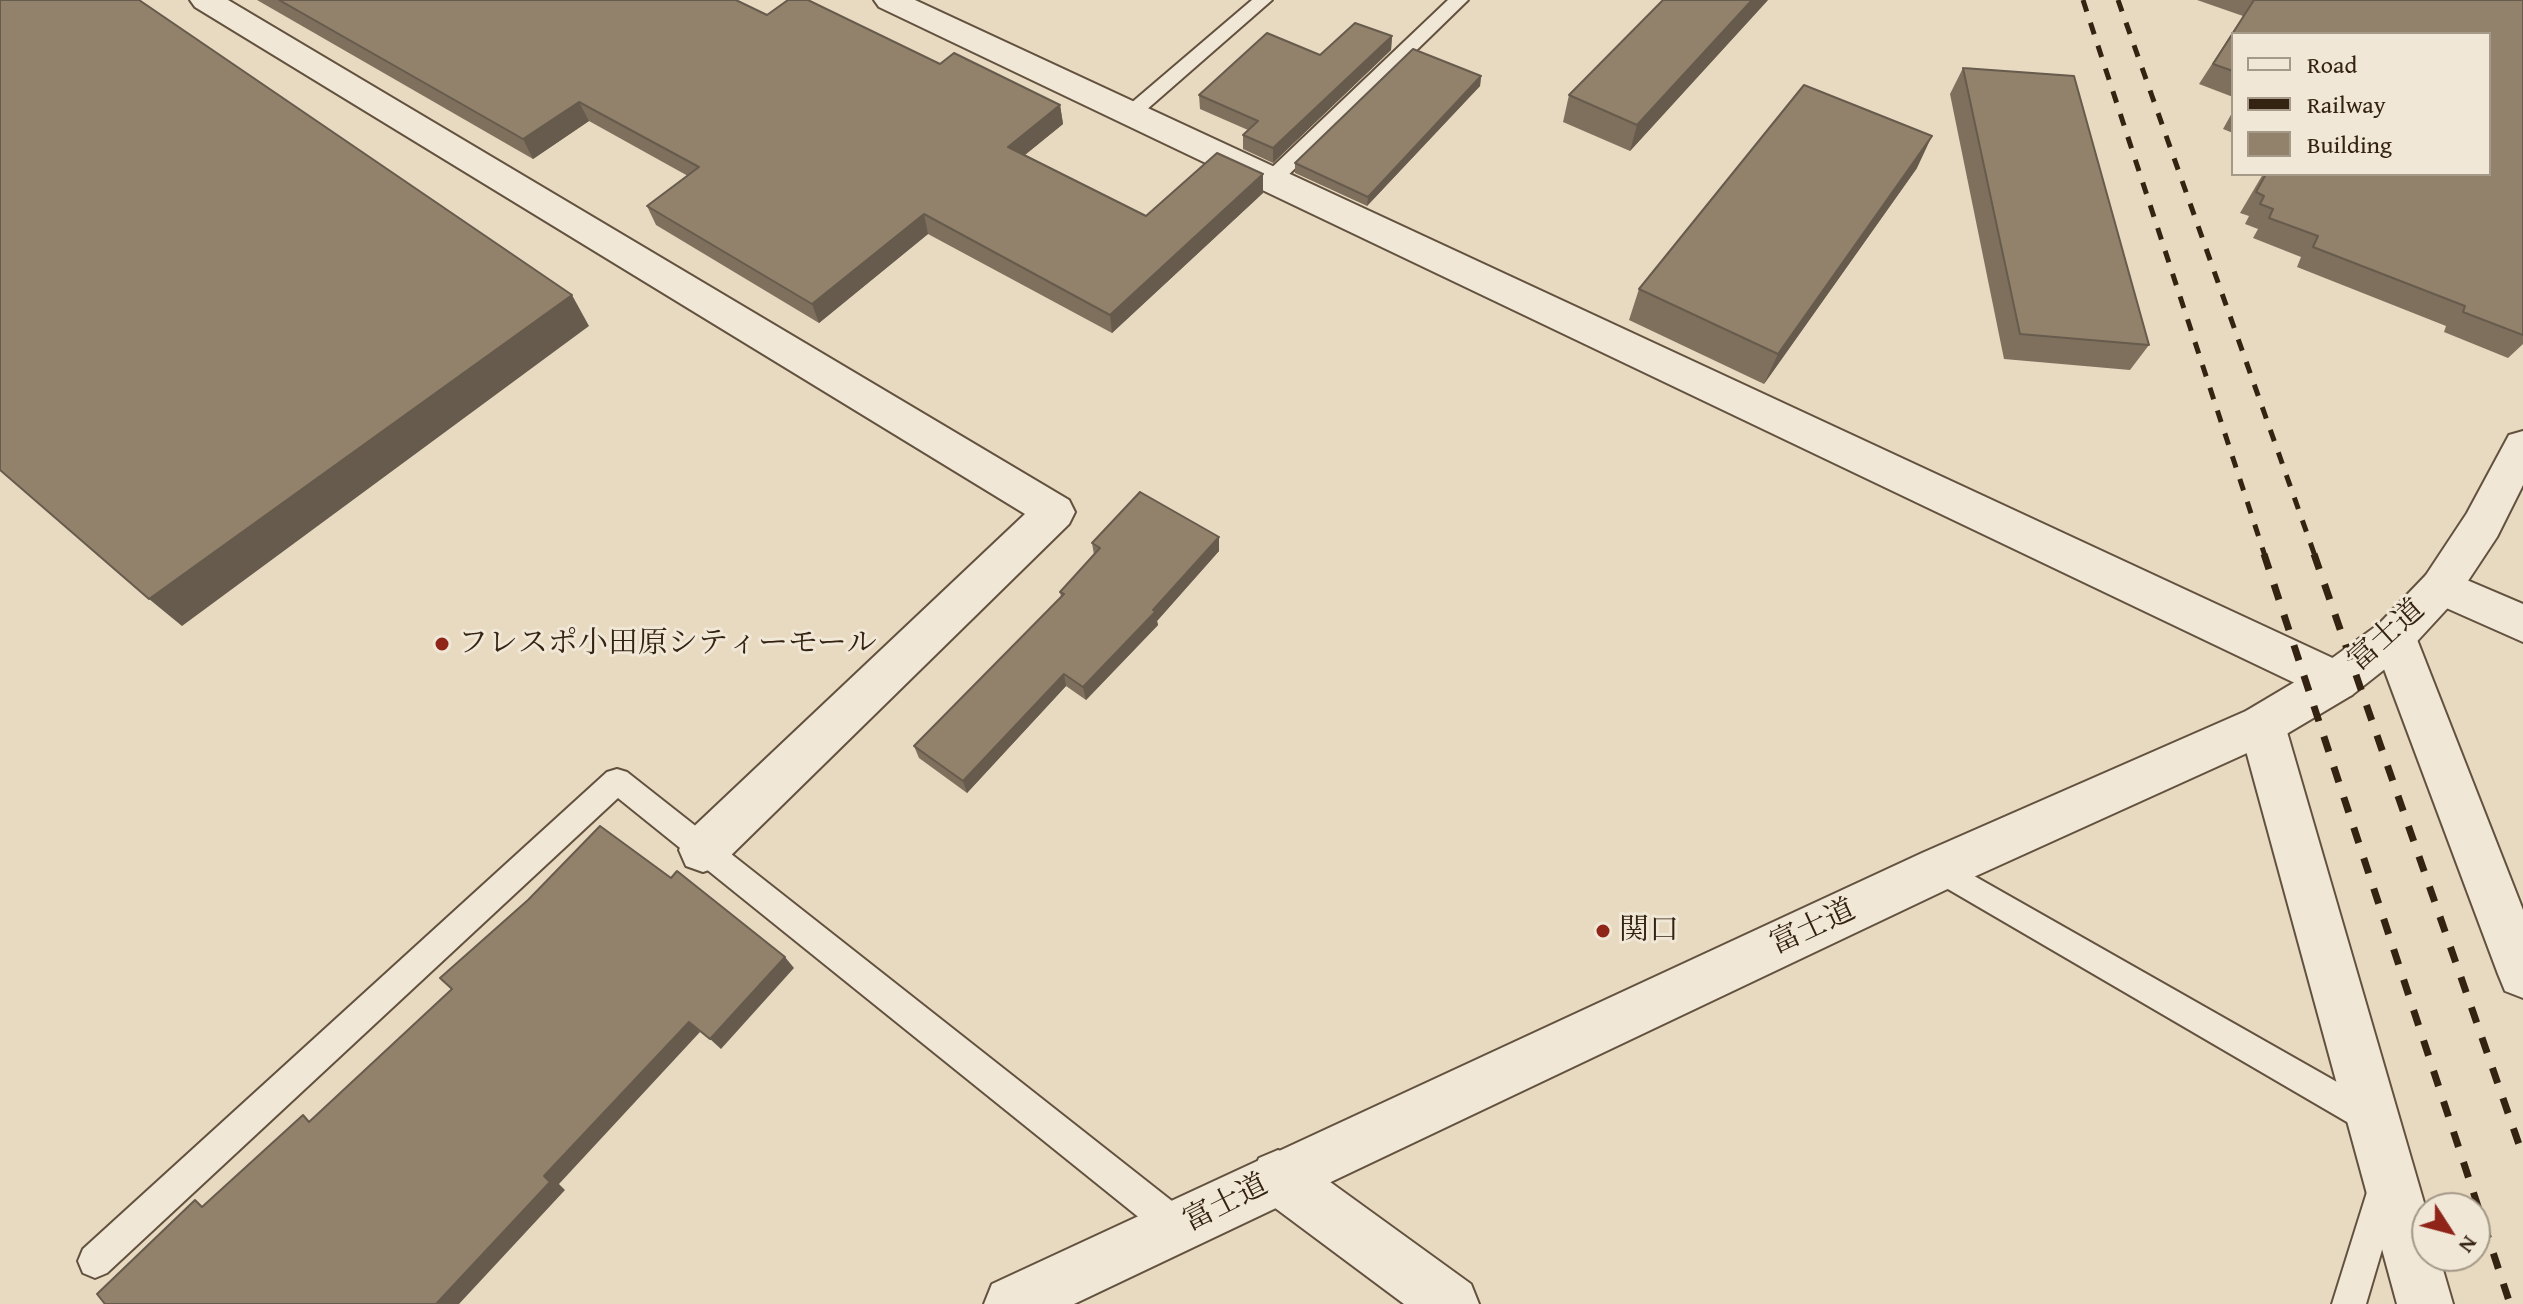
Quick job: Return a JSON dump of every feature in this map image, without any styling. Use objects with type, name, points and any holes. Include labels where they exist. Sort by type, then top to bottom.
[{"type":"street","points":[[206,0],[1054,512],[703,850]]},
{"type":"street","points":[[890,0],[2336,681]]},
{"type":"street","name":"富士道","points":[[1012,1304],[1939,869],[2262,725],[2336,681],[2394,637],[2441,587],[2482,525],[2523,446]]},
{"type":"street","points":[[2441,587],[2523,624]]},
{"type":"street","points":[[2394,637],[2523,974]]},
{"type":"street","points":[[2262,725],[2425,1304]]},
{"type":"street","points":[[1278,1177],[1451,1304]]},
{"type":"lane","points":[[1130,114],[1263,0]]},
{"type":"lane","points":[[1271,180],[1459,0]]},
{"type":"lane","points":[[95,1261],[617,781],[1179,1228]]},
{"type":"lane","points":[[1939,869],[2373,1119]]},
{"type":"lane","points":[[2349,1304],[2389,1174]]},
{"type":"building","points":[[0,0],[139,0],[572,295],[149,599],[0,470]]},
{"type":"building","points":[[279,0],[736,0],[767,15],[788,0],[808,0],[940,64],[954,53],[1060,105],[1008,147],[1146,216],[1217,153],[1263,174],[1110,315],[924,214],[812,304],[647,206],[699,167],[579,102],[523,139]]},
{"type":"building","points":[[1663,0],[1752,0],[1637,125],[1569,95]]},
{"type":"building","points":[[2254,0],[2523,0],[2523,335],[2463,312],[2465,306],[2313,247],[2318,236],[2269,218],[2273,209],[2260,204],[2264,196],[2256,192],[2265,176],[2491,176],[2491,32],[2234,32]]},
{"type":"building","points":[[1355,23],[1392,36],[1273,148],[1243,135],[1258,121],[1199,95],[1267,33],[1320,55]]},
{"type":"building","points":[[2231,36],[2231,70],[2213,64]]},
{"type":"building","points":[[1413,49],[1481,76],[1368,197],[1295,163]]},
{"type":"building","points":[[1963,68],[2074,76],[2149,345],[2020,334]]},
{"type":"building","points":[[1804,85],[1932,136],[1778,354],[1639,289]]},
{"type":"building","points":[[1140,492],[1219,537],[1153,610],[1156,611],[1083,687],[1064,674],[963,781],[914,746],[1064,594],[1060,592],[1100,548],[1092,543]]},
{"type":"building","points":[[600,826],[671,878],[677,871],[785,957],[710,1039],[689,1022],[544,1176],[550,1182],[436,1304],[105,1304],[97,1294],[195,1200],[202,1207],[303,1115],[309,1122],[452,989],[440,978],[528,900]]},
{"type":"railway","points":[[2083,0],[2265,556]]},
{"type":"railway","points":[[2118,0],[2315,556]]},
{"type":"railway","points":[[2264,554],[2510,1304]]},
{"type":"railway","points":[[2314,554],[2523,1156]]},
{"type":"place","name":"フレスポ小田原シティーモール","points":[[442,644]]},
{"type":"place","name":"関口","points":[[1603,931]]}]
